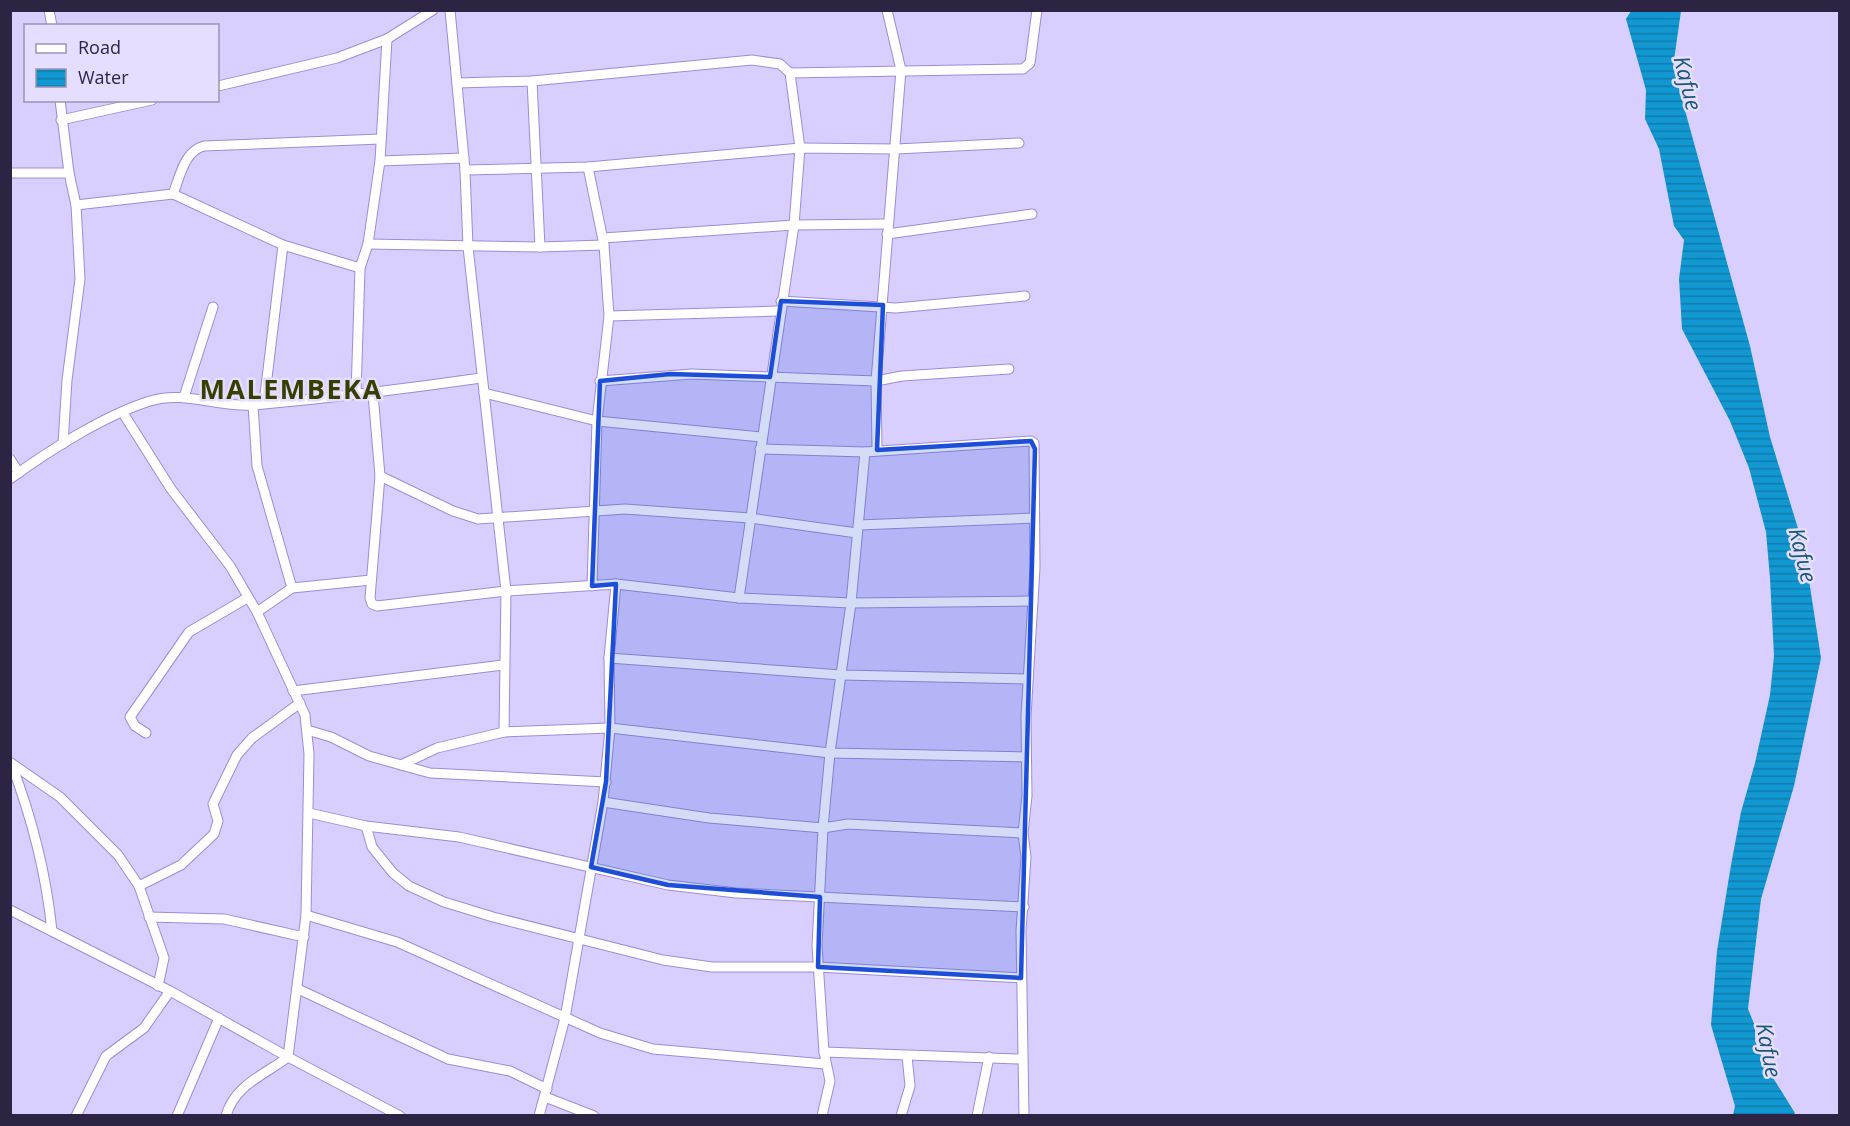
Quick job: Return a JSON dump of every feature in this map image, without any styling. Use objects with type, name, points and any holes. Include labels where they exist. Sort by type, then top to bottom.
[{"type":"street","points":[[219,86],[306,68],[387,39],[433,10]]},
{"type":"street","points":[[450,10],[465,170],[468,247],[506,591],[503,665],[504,732]]},
{"type":"street","points":[[877,450],[876,381],[901,70],[887,10]]},
{"type":"street","points":[[790,73],[1023,69],[1030,63],[1037,10]]},
{"type":"street","points":[[356,394],[360,268],[369,244],[380,161],[387,39]]},
{"type":"street","points":[[457,83],[532,81],[752,60],[780,64],[790,73],[800,148],[794,225],[780,306],[739,598]]},
{"type":"street","points":[[532,81],[538,167],[540,247]]},
{"type":"street","points":[[60,102],[69,173],[76,205],[80,279],[67,380],[63,444]]},
{"type":"street","points":[[62,120],[143,102]]},
{"type":"street","points":[[173,194],[188,154],[194,148],[381,139]]},
{"type":"street","points":[[465,170],[588,167],[800,148],[896,149],[1019,143]]},
{"type":"street","points":[[380,161],[464,158]]},
{"type":"street","points":[[588,167],[603,241],[609,316],[597,421],[592,586]]},
{"type":"street","points":[[10,173],[69,173]]},
{"type":"street","points":[[76,205],[173,194],[283,245],[360,268]]},
{"type":"street","points":[[369,244],[540,247],[794,225],[887,229],[1032,214]]},
{"type":"street","points":[[264,403],[283,245]]},
{"type":"street","points":[[609,316],[780,306],[883,305],[909,308],[1025,296]]},
{"type":"street","points":[[184,397],[213,307]]},
{"type":"street","points":[[600,381],[670,374],[876,381],[902,376],[1009,369]]},
{"type":"street","points":[[10,480],[63,444],[149,401],[184,397],[253,405],[374,394],[481,378]]},
{"type":"street","points":[[484,393],[597,421],[761,437]]},
{"type":"street","points":[[374,394],[380,476],[370,598],[372,604],[377,606],[506,591],[616,584],[739,598],[851,603],[1033,601]]},
{"type":"street","points":[[253,405],[257,466],[292,588]]},
{"type":"street","points":[[123,412],[171,489],[230,566],[257,612],[300,703],[307,730],[309,813],[306,915],[288,1058]]},
{"type":"street","points":[[760,449],[865,452],[1031,441],[1035,449],[1033,601],[1026,757],[1027,796],[1023,833],[1026,857],[1021,978],[1024,1116]]},
{"type":"street","points":[[822,1116],[830,1081],[825,1064],[818,967],[823,828],[830,753],[851,603],[865,452]]},
{"type":"street","points":[[10,459],[19,473]]},
{"type":"street","points":[[380,476],[467,517],[625,509],[857,529],[1034,518]]},
{"type":"street","points":[[257,612],[292,588],[371,580]]},
{"type":"street","points":[[539,1116],[565,1018],[606,782],[610,728],[609,658],[616,584]]},
{"type":"street","points":[[146,733],[135,726],[130,717],[183,640],[199,625],[247,598]]},
{"type":"street","points":[[609,658],[841,675],[1028,679]]},
{"type":"street","points":[[293,691],[503,665]]},
{"type":"street","points":[[139,886],[181,865],[214,834],[218,821],[213,804],[237,755],[252,738],[300,703]]},
{"type":"street","points":[[401,765],[438,748],[504,732],[610,728],[830,753],[855,751],[1026,757]]},
{"type":"street","points":[[307,730],[331,737],[369,756],[430,773],[606,782]]},
{"type":"street","points":[[11,762],[60,796],[118,855],[139,886],[164,958],[158,986]]},
{"type":"street","points":[[11,762],[32,817],[47,882],[52,931]]},
{"type":"street","points":[[603,802],[709,818],[823,828],[830,825],[848,824],[1023,833]]},
{"type":"street","points":[[309,813],[366,826],[459,837],[540,858],[668,885],[736,893],[1024,907]]},
{"type":"street","points":[[366,826],[372,847],[393,873],[409,886],[444,902],[580,940],[663,960],[712,967],[818,967],[1021,978]]},
{"type":"street","points":[[10,910],[170,991],[288,1058],[400,1116]]},
{"type":"street","points":[[306,915],[397,942],[600,1033],[653,1049],[825,1064]]},
{"type":"street","points":[[149,917],[215,918],[304,937]]},
{"type":"street","points":[[298,989],[448,1059],[510,1071],[546,1093],[594,1116]]},
{"type":"street","points":[[76,1116],[106,1056],[144,1028],[170,991]]},
{"type":"street","points":[[177,1116],[219,1018]]},
{"type":"street","points":[[824,1052],[1021,1059]]},
{"type":"street","points":[[901,1116],[910,1086],[908,1056]]},
{"type":"street","points":[[977,1116],[988,1057]]},
{"type":"street","points":[[226,1116],[242,1090],[259,1074],[288,1058]]},
{"type":"highlighted area","points":[[781,301],[883,305],[877,450],[1031,441],[1035,449],[1021,978],[818,967],[820,897],[668,885],[591,867],[606,782],[616,584],[592,586],[600,381],[670,374],[770,377]]},
{"type":"water","name":"Kafue","points":[[1631,11],[1681,11],[1673,67],[1750,346],[1770,437],[1804,548],[1821,658],[1794,786],[1761,899],[1748,1009],[1755,1026],[1755,1041],[1765,1065],[1795,1113],[1793,1115],[1733,1115],[1735,1106],[1711,1025],[1717,951],[1731,865],[1741,812],[1755,763],[1770,695],[1774,656],[1770,578],[1766,532],[1749,468],[1730,421],[1682,329],[1679,279],[1684,240],[1674,226],[1659,149],[1645,119],[1646,90],[1626,19]]},
{"type":"district","name":"MALEMBEKA","points":[[291,388]]}]
